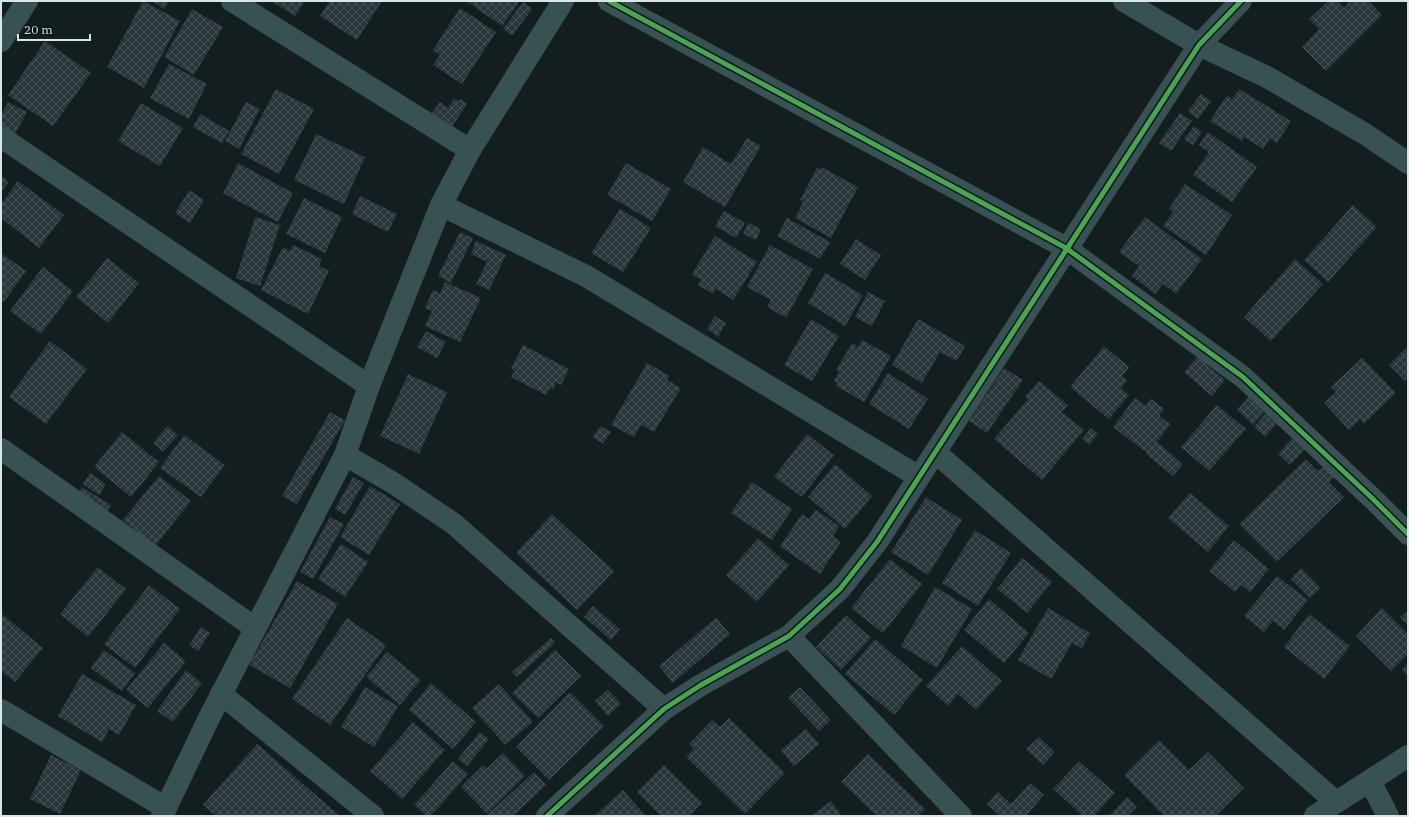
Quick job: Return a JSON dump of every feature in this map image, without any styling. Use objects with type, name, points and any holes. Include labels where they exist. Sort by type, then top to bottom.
[{"type":"street","points":[[1,41],[27,1]]},
{"type":"street","points":[[232,1],[470,150]]},
{"type":"street","points":[[1,710],[164,812],[221,694],[345,455],[369,386],[441,205],[470,150],[563,1]]},
{"type":"street","points":[[609,1],[1066,248],[1243,377],[1373,499],[1408,534]]},
{"type":"street","points":[[1124,1],[1199,45],[1267,76],[1366,134],[1408,163]]},
{"type":"street","points":[[547,816],[664,709],[701,685],[789,636],[840,589],[877,542],[1066,248],[1199,45],[1241,1]]},
{"type":"street","points":[[1,137],[369,386]]},
{"type":"street","points":[[441,205],[586,276],[919,477]]},
{"type":"street","points":[[1,449],[255,628]]},
{"type":"street","points":[[935,452],[1336,802]]},
{"type":"street","points":[[345,455],[395,484],[454,524],[664,709]]},
{"type":"street","points":[[789,636],[961,816]]},
{"type":"street","points":[[221,694],[373,816]]},
{"type":"street","points":[[1315,816],[1408,756]]},
{"type":"street","points":[[1370,781],[1388,816]]},
{"type":"building","points":[[143,1],[180,21],[144,88],[107,67]]},
{"type":"building","points":[[152,1],[170,1],[164,9]]},
{"type":"building","points":[[271,1],[305,1],[295,16]]},
{"type":"building","points":[[330,1],[382,1],[357,40],[320,16]]},
{"type":"building","points":[[466,1],[520,1],[502,26]]},
{"type":"building","points":[[1328,1],[1337,1],[1344,8],[1350,1],[1369,1],[1382,15],[1326,71],[1302,47],[1319,29],[1309,19]]},
{"type":"building","points":[[523,2],[532,9],[512,36],[503,29]]},
{"type":"building","points":[[460,8],[496,32],[462,84],[433,65],[440,55],[433,50]]},
{"type":"building","points":[[192,9],[223,27],[194,75],[164,57]]},
{"type":"building","points":[[45,41],[91,73],[53,126],[8,95]]},
{"type":"building","points":[[169,64],[207,84],[189,119],[150,98]]},
{"type":"building","points":[[276,89],[314,109],[279,174],[241,154]]},
{"type":"building","points":[[1239,89],[1291,121],[1277,143],[1270,138],[1263,149],[1244,137],[1242,141],[1210,121],[1227,95],[1232,99]]},
{"type":"building","points":[[1201,94],[1211,101],[1198,119],[1188,111]]},
{"type":"building","points":[[454,98],[459,101],[461,99],[467,104],[452,127],[432,113],[440,102],[448,108]]},
{"type":"building","points":[[8,102],[27,112],[13,138],[1,132],[1,115]]},
{"type":"building","points":[[246,102],[260,109],[239,149],[225,141]]},
{"type":"building","points":[[141,103],[183,128],[160,166],[118,141]]},
{"type":"building","points":[[1180,113],[1192,121],[1171,151],[1159,143]]},
{"type":"building","points":[[200,114],[229,131],[222,143],[193,127]]},
{"type":"building","points":[[1194,126],[1202,132],[1193,145],[1184,139]]},
{"type":"building","points":[[1208,132],[1257,167],[1232,202],[1193,175],[1209,152],[1199,145]]},
{"type":"building","points":[[316,134],[365,157],[344,204],[294,180]]},
{"type":"building","points":[[747,138],[761,146],[725,207],[683,182],[703,147],[731,164]]},
{"type":"building","points":[[238,163],[293,193],[278,222],[223,193]]},
{"type":"building","points":[[626,163],[671,189],[652,221],[607,195]]},
{"type":"building","points":[[821,167],[858,187],[831,238],[795,218],[803,202],[800,200],[817,168],[820,169]]},
{"type":"building","points":[[1,176],[9,182],[1,192]]},
{"type":"building","points":[[18,181],[64,215],[39,248],[1,218],[1,204]]},
{"type":"building","points":[[1185,184],[1232,215],[1206,255],[1163,226],[1173,212],[1169,209]]},
{"type":"building","points":[[189,190],[204,200],[190,223],[175,213]]},
{"type":"building","points":[[360,196],[397,214],[388,232],[352,214]]},
{"type":"building","points":[[304,198],[342,217],[325,253],[286,234]]},
{"type":"building","points":[[1353,205],[1377,227],[1328,282],[1304,260]]},
{"type":"building","points":[[620,209],[651,228],[623,272],[591,253]]},
{"type":"building","points":[[724,211],[745,223],[736,238],[715,226]]},
{"type":"building","points":[[255,217],[280,225],[260,286],[236,278]]},
{"type":"building","points":[[1145,217],[1202,259],[1176,294],[1163,284],[1155,294],[1132,276],[1139,266],[1119,252]]},
{"type":"building","points":[[787,218],[830,242],[820,259],[777,236]]},
{"type":"building","points":[[748,223],[761,229],[756,240],[743,234]]},
{"type":"building","points":[[460,232],[473,238],[451,283],[438,276]]},
{"type":"building","points":[[715,236],[757,262],[733,300],[716,289],[713,294],[698,285],[701,280],[692,274]]},
{"type":"building","points":[[856,239],[881,255],[865,280],[840,264]]},
{"type":"building","points":[[476,241],[506,255],[489,290],[476,284],[487,262],[471,254]]},
{"type":"building","points":[[293,245],[322,259],[319,266],[329,271],[308,314],[261,290],[283,247],[290,251]]},
{"type":"building","points":[[770,245],[813,269],[786,318],[767,307],[771,300],[747,287]]},
{"type":"building","points":[[1,253],[26,271],[4,302],[1,299]]},
{"type":"building","points":[[107,258],[139,283],[108,323],[76,297]]},
{"type":"building","points":[[1295,259],[1323,284],[1271,341],[1244,317]]},
{"type":"building","points":[[43,267],[73,291],[41,334],[10,311]]},
{"type":"building","points":[[825,273],[863,295],[845,326],[808,303]]},
{"type":"building","points":[[445,282],[481,298],[460,342],[425,326],[432,311],[425,308],[433,290],[440,293]]},
{"type":"building","points":[[868,292],[885,301],[872,326],[855,317]]},
{"type":"building","points":[[715,316],[726,323],[718,337],[707,329]]},
{"type":"building","points":[[811,319],[839,336],[812,381],[784,365]]},
{"type":"building","points":[[918,319],[965,346],[957,361],[940,352],[922,383],[892,365]]},
{"type":"building","points":[[426,331],[446,342],[437,358],[417,347]]},
{"type":"building","points":[[862,340],[891,356],[864,402],[836,386],[837,384],[834,381],[839,372],[836,370],[852,343],[858,347]]},
{"type":"building","points":[[50,341],[87,369],[46,424],[9,397]]},
{"type":"building","points":[[523,345],[569,369],[561,385],[556,382],[553,390],[550,388],[546,395],[511,377],[515,370],[511,368]]},
{"type":"building","points":[[1104,346],[1129,367],[1122,376],[1127,381],[1121,388],[1129,395],[1109,419],[1070,387]]},
{"type":"building","points":[[1408,346],[1408,379],[1405,381],[1389,365]]},
{"type":"building","points":[[1197,357],[1225,380],[1212,396],[1184,372]]},
{"type":"building","points":[[1362,358],[1396,393],[1364,424],[1360,419],[1349,430],[1324,403],[1336,392],[1331,387]]},
{"type":"building","points":[[647,363],[670,376],[667,380],[681,388],[654,432],[641,425],[634,437],[611,425]]},
{"type":"building","points":[[1004,368],[1023,380],[987,433],[969,421]]},
{"type":"building","points":[[888,373],[928,399],[909,429],[869,404]]},
{"type":"building","points":[[408,374],[447,392],[419,454],[380,436]]},
{"type":"building","points":[[1039,381],[1068,405],[1062,412],[1084,430],[1042,480],[994,439],[1028,399],[1025,397]]},
{"type":"building","points":[[1250,395],[1267,409],[1253,425],[1237,410]]},
{"type":"building","points":[[1135,398],[1146,406],[1151,399],[1164,409],[1159,416],[1170,424],[1157,442],[1183,464],[1173,476],[1146,454],[1147,453],[1113,427]]},
{"type":"building","points":[[1217,405],[1246,429],[1209,471],[1181,447]]},
{"type":"building","points":[[1268,411],[1279,421],[1265,437],[1254,427]]},
{"type":"building","points":[[330,412],[345,420],[297,504],[282,496]]},
{"type":"building","points":[[167,426],[178,435],[163,452],[153,443]]},
{"type":"building","points":[[600,426],[611,432],[603,444],[593,437]]},
{"type":"building","points":[[1091,428],[1098,434],[1089,445],[1082,439]]},
{"type":"building","points":[[122,432],[159,462],[131,497],[94,467]]},
{"type":"building","points":[[807,434],[834,455],[802,497],[774,477]]},
{"type":"building","points":[[184,435],[225,465],[201,497],[160,468]]},
{"type":"building","points":[[1292,438],[1305,449],[1290,465],[1278,454]]},
{"type":"building","points":[[1306,459],[1318,471],[1325,465],[1336,476],[1329,482],[1344,497],[1277,562],[1239,524]]},
{"type":"building","points":[[835,464],[872,496],[845,529],[808,497]]},
{"type":"building","points":[[90,473],[106,484],[99,495],[83,484]]},
{"type":"building","points":[[159,476],[191,501],[155,546],[123,520]]},
{"type":"building","points":[[353,477],[364,483],[345,515],[335,509]]},
{"type":"building","points":[[752,482],[792,509],[772,540],[731,513]]},
{"type":"building","points":[[370,486],[400,504],[369,555],[340,537]]},
{"type":"building","points":[[82,487],[111,505],[103,517],[74,499]]},
{"type":"building","points":[[1190,493],[1229,526],[1208,552],[1168,518]]},
{"type":"building","points":[[926,497],[962,520],[928,575],[891,552]]},
{"type":"building","points":[[816,510],[839,526],[833,536],[841,542],[820,574],[780,546],[802,514],[809,519]]},
{"type":"building","points":[[552,514],[614,571],[577,610],[516,553]]},
{"type":"building","points":[[330,517],[344,524],[313,579],[300,572]]},
{"type":"building","points":[[975,530],[1011,553],[978,606],[942,583]]},
{"type":"building","points":[[758,538],[789,565],[757,602],[726,575]]},
{"type":"building","points":[[1234,540],[1269,569],[1250,592],[1241,585],[1235,592],[1209,571]]},
{"type":"building","points":[[341,544],[368,562],[345,597],[318,579]]},
{"type":"building","points":[[1022,558],[1052,582],[1027,613],[997,589]]},
{"type":"building","points":[[890,559],[922,584],[883,633],[851,608]]},
{"type":"building","points":[[98,567],[126,589],[88,637],[60,614]]},
{"type":"building","points":[[1301,568],[1321,588],[1310,598],[1291,579]]},
{"type":"building","points":[[1277,576],[1308,600],[1284,630],[1273,621],[1264,632],[1244,616]]},
{"type":"building","points":[[297,581],[338,604],[290,688],[249,665]]},
{"type":"building","points":[[149,585],[180,609],[135,668],[104,644]]},
{"type":"building","points":[[935,587],[972,609],[937,668],[901,646]]},
{"type":"building","points":[[989,599],[1029,633],[1004,663],[964,630]]},
{"type":"building","points":[[593,606],[620,629],[611,640],[584,617]]},
{"type":"building","points":[[1048,608],[1090,633],[1082,648],[1072,643],[1051,679],[1018,660]]},
{"type":"building","points":[[1382,608],[1408,634],[1408,654],[1391,671],[1356,636]]},
{"type":"building","points":[[1408,610],[1408,625],[1400,617]]},
{"type":"building","points":[[1,613],[43,648],[15,682],[1,671]]},
{"type":"building","points":[[1309,614],[1350,646],[1324,679],[1284,647]]},
{"type":"building","points":[[846,615],[871,638],[841,670],[816,647]]},
{"type":"building","points":[[347,618],[386,645],[330,725],[292,699]]},
{"type":"building","points":[[716,618],[730,634],[673,683],[659,666]]},
{"type":"building","points":[[201,627],[210,633],[198,651],[189,645]]},
{"type":"building","points":[[551,638],[555,643],[517,677],[512,672]]},
{"type":"building","points":[[875,639],[923,680],[894,715],[845,674]]},
{"type":"building","points":[[164,643],[186,661],[148,708],[126,690]]},
{"type":"building","points":[[962,646],[1002,681],[976,710],[958,694],[948,706],[926,686]]},
{"type":"building","points":[[104,650],[135,673],[122,691],[91,668]]},
{"type":"building","points":[[555,650],[581,676],[538,718],[512,693]]},
{"type":"building","points":[[387,652],[421,680],[400,705],[366,677]]},
{"type":"building","points":[[1408,664],[1408,676],[1402,670]]},
{"type":"building","points":[[186,670],[202,683],[173,722],[157,711]]},
{"type":"building","points":[[82,674],[136,705],[119,735],[109,729],[102,742],[58,716]]},
{"type":"building","points":[[431,683],[476,722],[453,749],[409,710]]},
{"type":"building","points":[[499,684],[533,722],[505,745],[472,708]]},
{"type":"building","points":[[365,687],[398,706],[374,747],[341,727]]},
{"type":"building","points":[[800,687],[831,720],[819,731],[788,698]]},
{"type":"building","points":[[608,689],[621,704],[608,716],[595,701]]},
{"type":"building","points":[[570,692],[604,726],[549,780],[516,747]]},
{"type":"building","points":[[729,718],[785,773],[745,814],[686,757],[694,749],[689,744],[712,720],[720,727]]},
{"type":"building","points":[[413,722],[445,750],[402,799],[370,771]]},
{"type":"building","points":[[806,729],[819,744],[794,766],[781,750]]},
{"type":"building","points":[[480,732],[489,739],[467,766],[458,759]]},
{"type":"building","points":[[1039,737],[1055,752],[1043,765],[1026,749]]},
{"type":"building","points":[[1159,740],[1189,770],[1208,752],[1244,788],[1216,816],[1164,816],[1124,775]]},
{"type":"building","points":[[257,744],[340,816],[216,816],[203,805]]},
{"type":"building","points":[[503,753],[525,776],[487,814],[461,787],[483,765],[487,768]]},
{"type":"building","points":[[868,754],[925,809],[918,816],[877,816],[841,782]]},
{"type":"building","points":[[51,755],[81,770],[60,814],[30,799]]},
{"type":"building","points":[[453,761],[468,774],[431,816],[427,816],[414,805]]},
{"type":"building","points":[[1079,761],[1115,793],[1094,816],[1083,816],[1053,789]]},
{"type":"building","points":[[664,765],[702,803],[689,816],[661,816],[637,792]]},
{"type":"building","points":[[534,772],[546,785],[513,816],[486,816]]},
{"type":"building","points":[[1030,783],[1044,795],[1026,816],[1000,816],[987,804],[998,792],[1011,804]]},
{"type":"building","points":[[623,790],[646,816],[594,816]]},
{"type":"building","points":[[1127,797],[1137,807],[1128,816],[1109,816]]},
{"type":"building","points":[[831,801],[842,816],[811,816]]},
{"type":"cycle path","points":[[609,1],[1066,248],[1243,377],[1373,499],[1408,534]]},
{"type":"cycle path","points":[[547,816],[664,709],[701,685],[789,636],[840,589],[877,542],[1199,45],[1241,1]]}]
